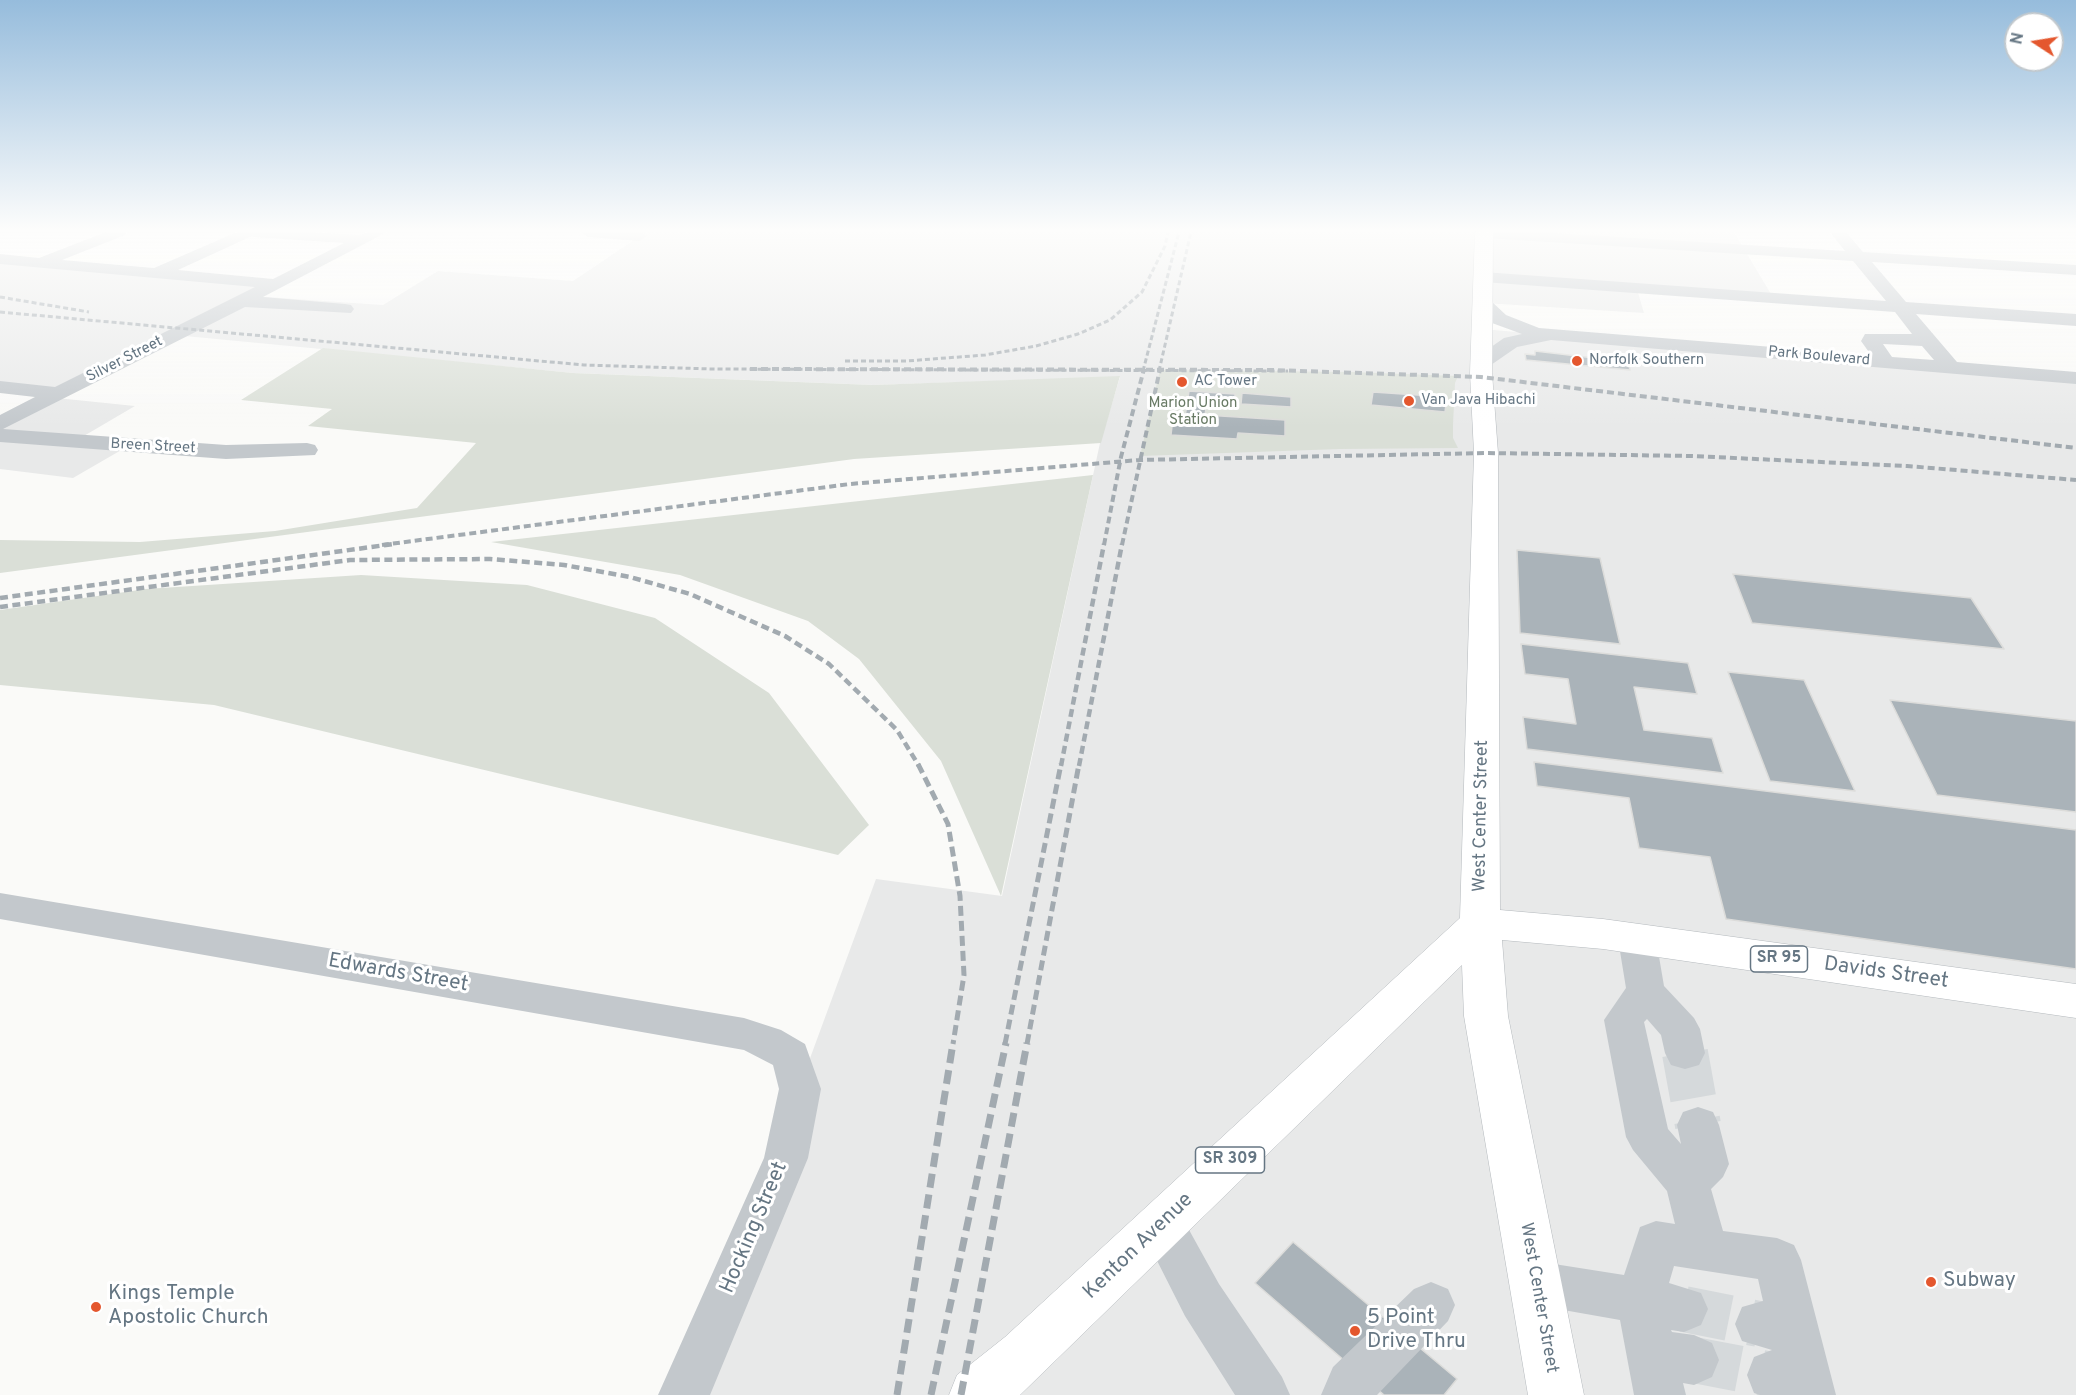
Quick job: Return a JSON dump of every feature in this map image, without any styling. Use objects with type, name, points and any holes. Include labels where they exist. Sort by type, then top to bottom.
[{"type":"main road","name":"West Center Street","points":[[1483,297],[1481,363],[1486,453],[1480,922],[1486,1016],[1556,1395]]},
{"type":"main road","name":"Davids Street","points":[[1480,922],[1637,939],[2076,1001]]},
{"type":"main road","name":"Kenton Avenue","points":[[977,1395],[1022,1376],[1162,1225],[1480,922]]},
{"type":"street","name":"Silver Street","points":[[0,423],[250,297]]},
{"type":"street","points":[[1755,297],[2076,320]]},
{"type":"street","points":[[1893,297],[1951,368]]},
{"type":"street","points":[[242,301],[345,309]]},
{"type":"street","name":"Park Boulevard","points":[[1483,303],[1498,319],[1515,327],[1562,336],[2076,378]]},
{"type":"street","name":"Park Boulevard","points":[[1481,363],[1517,340],[1562,336]]},
{"type":"street","points":[[1886,363],[1871,341],[1872,338],[1929,340]]},
{"type":"street","points":[[0,387],[59,394]]},
{"type":"street","name":"Breen Street","points":[[0,435],[226,452],[307,450]]},
{"type":"street","name":"Edwards Street","points":[[0,906],[744,1034],[767,1041],[791,1056]]},
{"type":"street","points":[[1637,939],[1646,991],[1680,1029],[1684,1053]]},
{"type":"street","points":[[1646,991],[1623,1020],[1648,1137],[1687,1182],[1705,1250]]},
{"type":"street","name":"Hocking Street","points":[[684,1395],[786,1158],[800,1089],[791,1056]]},
{"type":"street","points":[[1687,1182],[1707,1164],[1698,1125]]},
{"type":"street","points":[[1162,1225],[1202,1300],[1264,1395]]},
{"type":"street","points":[[1669,1369],[1656,1242],[1777,1260],[1777,1327],[1796,1384]]},
{"type":"street","points":[[1535,1283],[1662,1305]]},
{"type":"street","points":[[1347,1395],[1351,1384],[1431,1305]]},
{"type":"shaded area","points":[[0,297],[268,297],[383,305],[396,297],[1639,297],[1644,313],[1483,303],[1482,329],[2076,380],[2076,1395],[686,1395],[876,879],[1002,896],[1100,443],[1120,377],[873,385],[573,373],[174,335],[62,390],[0,385]]},
{"type":"shaded area","points":[[1748,297],[1773,297],[1774,299]]},
{"type":"shaded area","points":[[47,397],[135,406],[77,440],[130,445],[73,478],[0,469],[0,420]]},
{"type":"green space","points":[[323,348],[573,373],[873,385],[1120,376],[1101,443],[854,459],[0,573],[0,540],[140,542],[275,531],[417,508],[476,443],[308,426],[332,409],[241,400]]},
{"type":"green space","name":"Marion Union Station","points":[[1160,370],[1351,372],[1458,376],[1455,383],[1453,438],[1458,448],[1340,449],[1140,456]]},
{"type":"green space","points":[[1093,475],[1001,896],[941,761],[859,659],[808,621],[680,575],[491,542]]},
{"type":"green space","points":[[361,575],[527,585],[655,618],[769,693],[869,825],[838,855],[214,705],[0,685],[0,610],[146,589]]},
{"type":"building","name":"Norfolk Southern","points":[[1535,351],[1628,362],[1630,370],[1526,360],[1525,354],[1535,355]]},
{"type":"building","name":"AC Tower","points":[[1178,377],[1188,378],[1186,387],[1176,386]]},
{"type":"building","name":"Marion Union Station","points":[[1189,391],[1235,394],[1235,403],[1207,402],[1205,415],[1285,420],[1285,436],[1238,433],[1237,439],[1171,435],[1173,417],[1185,417]]},
{"type":"building","name":"Van Java Hibachi","points":[[1373,392],[1447,397],[1445,412],[1371,405]]},
{"type":"building","name":"Marion Union Station","points":[[1242,393],[1291,397],[1291,407],[1241,404]]},
{"type":"building","points":[[1517,550],[1600,558],[1620,644],[1520,633]]},
{"type":"building","points":[[1733,574],[1971,598],[2004,649],[1752,623]]},
{"type":"building","points":[[1521,644],[1688,663],[1697,694],[1634,687],[1644,730],[1712,738],[1723,773],[1527,749],[1523,717],[1576,724],[1568,679],[1525,674]]},
{"type":"building","points":[[1728,672],[1804,680],[1855,791],[1770,781]]},
{"type":"building","points":[[1890,700],[2076,721],[2076,812],[1937,795]]},
{"type":"building","points":[[1534,762],[2076,830],[2076,969],[1726,919],[1710,857],[1639,848],[1629,798],[1537,786]]},
{"type":"building","name":"5 Point Drive Thru","points":[[1293,1242],[1457,1379],[1444,1395],[1384,1395],[1255,1283]]},
{"type":"tunnel","points":[[1685,1053],[1698,1125]]},
{"type":"tunnel","points":[[1684,1309],[1759,1324]]},
{"type":"tunnel","points":[[1694,1360],[1772,1375]]},
{"type":"railway","points":[[1,297],[89,312]]},
{"type":"railway","points":[[845,361],[906,361],[985,355],[1036,346],[1078,334],[1110,320],[1136,297]]},
{"type":"railway","points":[[1143,370],[1162,297]]},
{"type":"railway","points":[[1159,370],[1176,297]]},
{"type":"railway","points":[[0,312],[584,365],[711,369],[1143,370]]},
{"type":"railway","points":[[750,369],[1143,370]]},
{"type":"railway","points":[[1120,462],[1144,370]]},
{"type":"railway","points":[[1144,370],[1159,371]]},
{"type":"railway","points":[[1144,370],[1159,370]]},
{"type":"railway","points":[[1160,370],[1271,370],[1481,377],[2076,448]]},
{"type":"railway","points":[[1140,460],[1160,371]]},
{"type":"railway","points":[[1160,371],[1288,371]]},
{"type":"railway","points":[[1226,380],[1226,391]]},
{"type":"railway","points":[[1140,460],[1486,453],[1691,456],[1907,466],[2076,480]]},
{"type":"railway","points":[[1120,462],[1140,460]]},
{"type":"railway","points":[[1122,545],[1140,460]]},
{"type":"railway","points":[[382,545],[850,484],[1120,462]]},
{"type":"railway","points":[[1104,545],[1120,462]]},
{"type":"railway","points":[[0,598],[393,544]]},
{"type":"railway","points":[[1061,766],[1104,544]]},
{"type":"railway","points":[[1079,766],[1122,544]]},
{"type":"railway","points":[[0,607],[350,560],[490,559],[564,565],[630,577],[690,594],[785,636],[829,664],[897,730],[919,766]]},
{"type":"railway","points":[[1005,1044],[1061,764]]},
{"type":"railway","points":[[1027,1044],[1079,764]]},
{"type":"railway","points":[[919,766],[948,824],[960,896],[964,975],[953,1044]]},
{"type":"railway","points":[[897,1395],[953,1043]]},
{"type":"railway","points":[[931,1395],[1006,1043]]},
{"type":"railway","points":[[961,1395],[1027,1043]]},
{"type":"place","name":"Norfolk Southern","points":[[1577,361]]},
{"type":"place","name":"AC Tower","points":[[1182,382]]},
{"type":"place","name":"Van Java Hibachi","points":[[1409,401]]},
{"type":"place","name":"Subway","points":[[1931,1282]]},
{"type":"place","name":"Kings Temple Apostolic Church","points":[[96,1307]]},
{"type":"place","name":"5 Point Drive Thru","points":[[1355,1331]]}]
